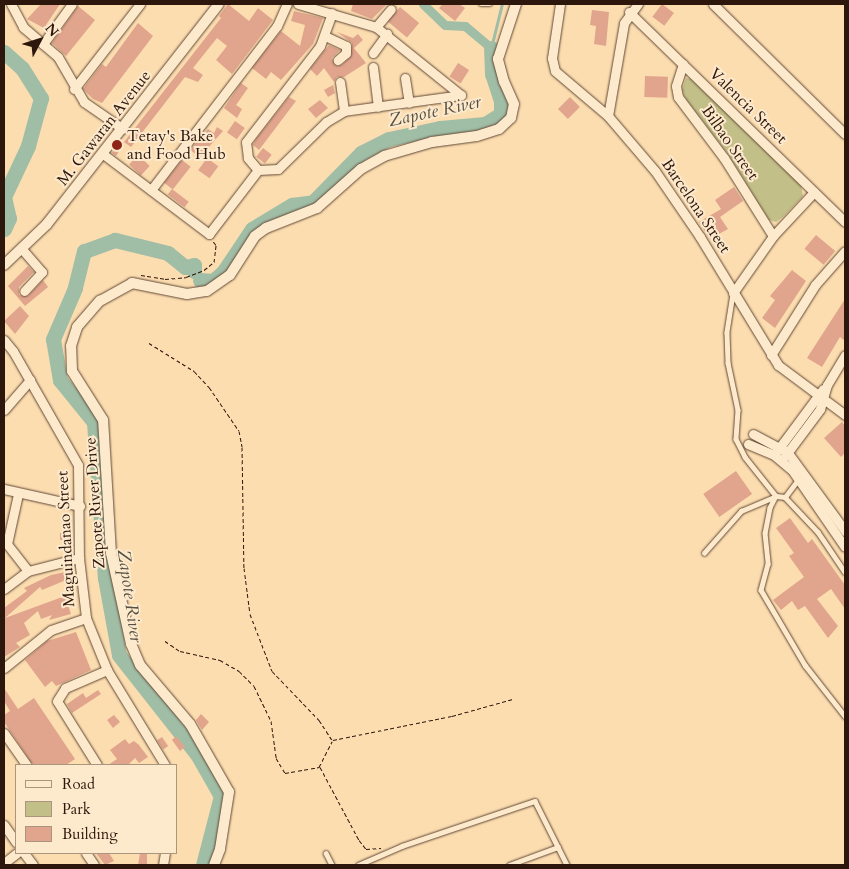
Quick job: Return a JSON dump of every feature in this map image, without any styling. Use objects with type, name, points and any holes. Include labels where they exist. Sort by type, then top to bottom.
[{"type":"street","points":[[43,44],[72,4]]},
{"type":"street","points":[[74,89],[140,4]]},
{"type":"street","name":"M. Gawaran Avenue","points":[[4,265],[47,224],[219,4]]},
{"type":"street","points":[[151,190],[277,26],[287,4]]},
{"type":"street","points":[[103,154],[209,234],[258,170],[278,169],[326,122],[344,111],[461,95],[376,27],[298,4]]},
{"type":"street","name":"Zapote River Drive","points":[[214,865],[220,849],[229,792],[190,724],[140,665],[130,644],[111,553],[103,420],[72,371],[71,346],[77,327],[100,301],[132,283],[187,294],[206,291],[230,275],[255,236],[266,228],[317,208],[361,169],[384,156],[432,142],[477,136],[499,129],[510,118],[514,104],[499,70],[498,59],[516,4]]},
{"type":"street","name":"Barcelona Street","points":[[560,4],[553,65],[608,116],[655,171],[771,355],[784,372],[822,395],[845,415]]},
{"type":"street","points":[[608,116],[617,55],[629,12],[638,4]]},
{"type":"street","points":[[713,4],[845,134]]},
{"type":"street","points":[[12,5],[22,28],[58,57],[74,89],[84,102],[123,129]]},
{"type":"street","points":[[376,27],[391,9]]},
{"type":"street","name":"Valencia Street","points":[[629,12],[845,222]]},
{"type":"street","points":[[258,170],[248,158],[246,142],[325,36],[332,13]]},
{"type":"street","points":[[373,53],[387,34]]},
{"type":"street","points":[[325,36],[346,46],[346,54],[338,60]]},
{"type":"street","name":"Bilbao Street","points":[[683,64],[676,86],[678,97],[724,158],[773,236]]},
{"type":"street","points":[[373,67],[378,107]]},
{"type":"street","points":[[405,78],[409,103]]},
{"type":"street","points":[[340,82],[344,111]]},
{"type":"street","points":[[733,293],[773,236],[814,192]]},
{"type":"street","points":[[21,248],[42,272],[24,291]]},
{"type":"street","points":[[771,355],[815,285],[845,251]]},
{"type":"street","name":"Maguindanao Street","points":[[4,340],[30,380],[78,465],[80,506],[79,558],[86,618],[107,670],[164,764]]},
{"type":"street","points":[[781,452],[816,416],[822,395],[845,355]]},
{"type":"street","points":[[4,410],[30,380]]},
{"type":"street","points":[[753,434],[781,452],[845,531]]},
{"type":"street","points":[[748,444],[781,452]]},
{"type":"street","points":[[781,452],[782,460],[845,547]]},
{"type":"street","points":[[4,489],[18,494],[80,506]]},
{"type":"street","points":[[18,494],[7,544],[28,571]]},
{"type":"street","points":[[4,589],[28,571],[79,558]]},
{"type":"street","points":[[4,668],[51,630],[86,618]]},
{"type":"street","points":[[96,764],[57,701],[65,688],[107,670]]},
{"type":"street","points":[[4,733],[25,764]]},
{"type":"street","points":[[4,824],[15,840]]},
{"type":"street","points":[[4,863],[16,854]]},
{"type":"street","points":[[25,854],[33,865]]},
{"type":"street","points":[[87,854],[94,865]]},
{"type":"lane","points":[[481,4],[490,4]]},
{"type":"lane","points":[[733,293],[727,333],[728,363],[738,410],[736,438],[745,457],[776,496]]},
{"type":"lane","points":[[785,497],[798,480]]},
{"type":"lane","points":[[776,496],[770,508],[765,533],[768,564],[761,590],[805,665],[845,716]]},
{"type":"lane","points":[[704,552],[741,511],[776,496],[785,497],[833,550],[845,572]]},
{"type":"lane","points":[[358,865],[402,846],[535,801],[567,865]]},
{"type":"lane","points":[[509,865],[558,847]]},
{"type":"lane","points":[[326,853],[332,865]]},
{"type":"path","points":[[135,278],[143,273],[165,279],[186,277],[204,270],[214,262],[216,245],[209,234]]},
{"type":"path","points":[[149,343],[194,371],[209,386],[239,430],[242,447],[244,568],[250,614],[272,671],[319,720],[332,740]]},
{"type":"path","points":[[165,641],[180,651],[220,660],[239,671],[254,686],[271,721],[276,758],[285,773],[319,767]]},
{"type":"path","points":[[332,740],[452,716],[513,699]]},
{"type":"path","points":[[319,767],[332,740]]},
{"type":"path","points":[[319,767],[359,840],[366,848],[384,847]]},
{"type":"green space","points":[[686,78],[692,79],[801,185],[803,196],[776,222],[769,220],[728,154],[686,99],[682,90]]},
{"type":"building","points":[[41,4],[60,4],[44,28],[27,19]]},
{"type":"building","points":[[228,4],[249,21],[258,8],[273,20],[232,74],[216,60],[227,46],[217,38],[193,68],[203,75],[198,82],[185,77],[131,147],[124,142],[221,18],[219,16]]},
{"type":"building","points":[[353,4],[387,4],[372,19],[351,11]]},
{"type":"building","points":[[443,4],[459,4],[465,8],[455,21],[439,8]]},
{"type":"building","points":[[662,4],[674,13],[664,26],[652,17]]},
{"type":"building","points":[[78,6],[95,20],[66,56],[52,43]]},
{"type":"building","points":[[400,7],[419,23],[407,38],[388,22]]},
{"type":"building","points":[[592,10],[609,12],[606,46],[594,44],[596,26],[590,25]]},
{"type":"building","points":[[294,11],[323,18],[313,44],[281,80],[271,72],[266,79],[252,68],[281,31],[300,46],[305,25],[291,21]]},
{"type":"building","points":[[138,23],[153,36],[102,103],[93,99],[83,89],[102,64],[106,67]]},
{"type":"building","points":[[337,32],[353,38],[358,34],[363,40],[354,48],[366,63],[344,77],[337,77],[334,82],[324,68],[317,76],[310,69],[329,45],[340,50],[332,58],[336,66],[342,65],[351,56],[352,43]]},
{"type":"building","points":[[458,63],[469,70],[461,83],[450,77]]},
{"type":"building","points":[[645,76],[668,77],[667,98],[644,97]]},
{"type":"building","points":[[241,83],[248,88],[236,105],[242,109],[237,118],[224,108]]},
{"type":"building","points":[[333,85],[335,93],[328,97],[324,90]]},
{"type":"building","points":[[289,97],[296,101],[259,150],[253,145],[256,139]]},
{"type":"building","points":[[570,97],[580,107],[568,119],[558,109]]},
{"type":"building","points":[[320,100],[328,108],[316,118],[308,109]]},
{"type":"building","points":[[235,121],[245,128],[237,139],[227,132]]},
{"type":"building","points":[[217,127],[223,131],[200,157],[190,150],[208,129],[214,133]]},
{"type":"building","points":[[121,141],[124,143],[116,156],[112,153]]},
{"type":"building","points":[[263,148],[272,155],[265,163],[256,157]]},
{"type":"building","points":[[138,155],[150,166],[141,175],[129,165]]},
{"type":"building","points":[[207,158],[218,166],[210,178],[198,170]]},
{"type":"building","points":[[182,160],[191,167],[173,190],[164,183]]},
{"type":"building","points":[[734,187],[743,201],[720,217],[728,229],[710,239],[699,222],[721,209],[715,200]]},
{"type":"building","points":[[172,189],[189,202],[185,207],[168,195]]},
{"type":"building","points":[[816,235],[835,251],[824,265],[804,249]]},
{"type":"building","points":[[28,266],[34,272],[19,287],[19,295],[28,296],[43,280],[48,287],[25,306],[8,286]]},
{"type":"building","points":[[792,270],[806,281],[775,328],[762,318],[775,300],[770,296]]},
{"type":"building","points":[[845,299],[845,341],[840,337],[822,367],[807,358]]},
{"type":"building","points":[[20,306],[29,316],[15,334],[4,321]]},
{"type":"building","points":[[842,422],[845,426],[845,453],[841,457],[824,438]]},
{"type":"building","points":[[736,471],[752,494],[719,517],[703,494]]},
{"type":"building","points":[[790,518],[808,543],[812,539],[845,585],[845,609],[831,589],[817,599],[838,626],[828,638],[805,606],[798,610],[792,601],[781,610],[773,600],[804,577],[789,556],[794,553],[776,528]]},
{"type":"building","points":[[60,533],[72,533],[72,540],[60,540]]},
{"type":"building","points":[[70,571],[71,578],[42,590],[40,587],[5,618],[65,596],[71,614],[49,620],[52,615],[41,619],[38,611],[24,623],[30,635],[16,643],[20,647],[4,657],[4,608],[27,591],[24,588],[51,575]]},
{"type":"building","points":[[76,632],[91,670],[56,686],[52,681],[45,687],[25,660],[47,641]]},
{"type":"building","points":[[4,688],[18,709],[34,698],[75,759],[68,764],[32,764],[4,722],[4,715],[10,711],[4,701]]},
{"type":"building","points":[[98,690],[101,694],[72,713],[67,704],[83,693],[86,698]]},
{"type":"building","points":[[201,714],[209,722],[202,730],[196,720]]},
{"type":"building","points":[[114,715],[120,722],[113,728],[107,720]]},
{"type":"building","points":[[176,736],[185,747],[180,751],[172,740]]},
{"type":"building","points":[[162,737],[168,746],[163,749],[157,740]]},
{"type":"building","points":[[125,739],[129,744],[134,741],[148,757],[139,763],[135,758],[129,764],[110,764],[117,759],[110,750]]},
{"type":"building","points":[[97,854],[110,854],[114,861],[105,865]]},
{"type":"building","points":[[140,854],[147,854],[147,865],[138,865]]},
{"type":"waterway","points":[[423,4],[445,25],[465,26],[491,48]]},
{"type":"waterway","name":"Zapote River","points":[[491,48],[502,4]]},
{"type":"waterway","name":"Zapote River","points":[[200,280],[213,281],[224,271],[252,229],[292,205],[313,202],[361,153],[389,139],[440,128],[485,124],[501,114],[501,101],[492,74],[491,48]]},
{"type":"waterway","points":[[4,52],[22,68],[41,98],[28,146],[4,197],[9,218],[4,229]]},
{"type":"waterway","name":"Zapote River","points":[[194,271],[194,265],[185,267],[168,253],[115,240],[84,251],[75,288],[53,339],[60,380],[94,422],[105,578],[119,655],[197,754],[221,796],[203,865]]},
{"type":"place","name":"Tetay's Bake and Food Hub","points":[[117,145]]}]
